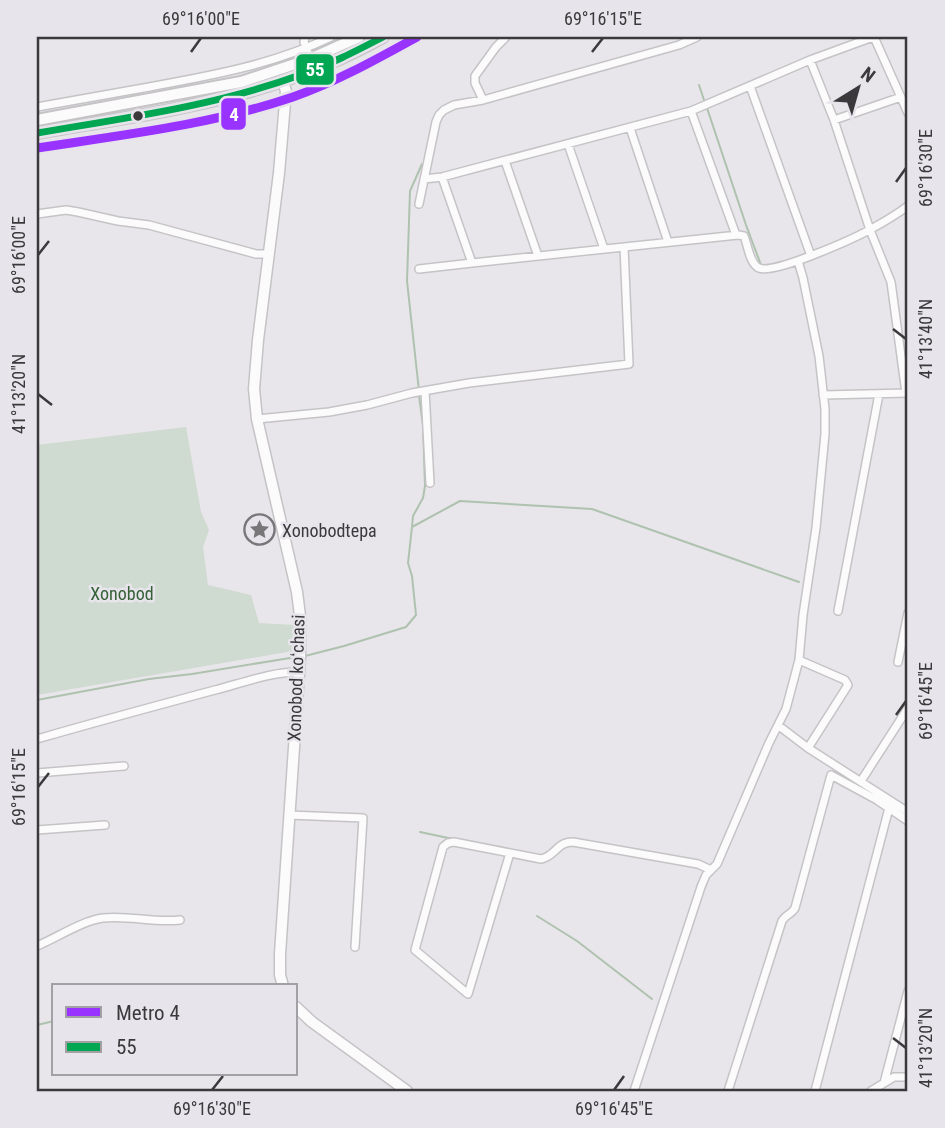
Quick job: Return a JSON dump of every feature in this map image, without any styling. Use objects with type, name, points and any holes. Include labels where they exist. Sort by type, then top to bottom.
[{"type":"main road","points":[[37,120],[227,85],[280,70],[359,37]]},
{"type":"main road","points":[[37,132],[220,100],[314,71],[383,37]]},
{"type":"main road","points":[[310,59],[314,71]]},
{"type":"main road","points":[[280,70],[283,82]]},
{"type":"main road","name":"Xonobod koʻchasi","points":[[283,82],[286,91],[279,173],[254,377],[257,419],[300,616],[300,657],[280,964],[283,984]]},
{"type":"main road","points":[[298,1009],[407,1091]]},
{"type":"street","points":[[305,37],[310,59]]},
{"type":"street","points":[[37,107],[210,76],[260,63],[331,37]]},
{"type":"street","points":[[482,100],[475,76],[506,37]]},
{"type":"street","points":[[419,204],[436,122],[444,110],[454,105],[482,100],[679,46],[697,37]]},
{"type":"street","points":[[424,179],[442,177],[691,111],[810,60],[874,37],[908,113]]},
{"type":"street","points":[[810,60],[891,282],[907,393],[823,395]]},
{"type":"street","points":[[751,86],[811,256]]},
{"type":"street","points":[[834,121],[901,97]]},
{"type":"street","points":[[691,111],[736,235]]},
{"type":"street","points":[[630,128],[668,242]]},
{"type":"street","points":[[568,144],[604,249]]},
{"type":"street","points":[[505,160],[538,256]]},
{"type":"street","points":[[442,177],[472,263]]},
{"type":"street","points":[[419,269],[741,235],[746,239],[753,262],[759,268],[766,269],[798,261],[870,230],[908,206]]},
{"type":"street","points":[[37,215],[78,212],[149,225],[256,254],[268,254]]},
{"type":"street","points":[[257,419],[333,411],[469,383],[629,364],[624,247]]},
{"type":"street","points":[[634,1091],[701,887],[706,875],[717,864],[769,743],[779,726],[789,702],[799,660],[825,434],[823,395],[812,321],[798,261]]},
{"type":"street","points":[[425,391],[430,483]]},
{"type":"street","points":[[838,611],[879,394]]},
{"type":"street","points":[[898,662],[906,636],[908,613]]},
{"type":"street","points":[[799,660],[845,680],[848,685],[808,748]]},
{"type":"street","points":[[37,738],[241,683],[299,672]]},
{"type":"street","points":[[861,781],[908,708]]},
{"type":"street","points":[[779,726],[808,748],[908,812]]},
{"type":"street","points":[[727,1091],[782,921],[795,908],[834,764]]},
{"type":"street","points":[[37,773],[124,766]]},
{"type":"street","points":[[831,775],[877,800],[908,821]]},
{"type":"street","points":[[816,1091],[889,808]]},
{"type":"street","points":[[289,815],[363,818],[355,947]]},
{"type":"street","points":[[37,831],[105,825]]},
{"type":"street","points":[[510,853],[468,994],[415,950],[443,847],[448,843],[454,842],[543,859],[560,845],[573,842],[698,864],[712,870]]},
{"type":"street","points":[[37,946],[103,918],[180,920]]},
{"type":"street","points":[[884,1083],[908,991]]},
{"type":"street","points":[[871,1091],[894,1077],[908,1077]]},
{"type":"green space","name":"Xonobod","points":[[186,427],[201,512],[209,530],[203,547],[208,585],[251,595],[259,623],[295,625],[293,651],[37,695],[37,445]]},
{"type":"waterway","points":[[699,85],[705,103]]},
{"type":"waterway","points":[[707,108],[761,265]]},
{"type":"waterway","points":[[419,391],[407,281],[410,191],[422,164]]},
{"type":"waterway","points":[[412,527],[413,516],[423,498],[425,486],[419,396]]},
{"type":"waterway","points":[[305,656],[406,627],[416,615],[408,563],[412,527],[460,501],[592,509],[799,582]]},
{"type":"waterway","points":[[37,700],[149,679],[296,657]]},
{"type":"waterway","points":[[420,832],[453,839]]},
{"type":"waterway","points":[[537,916],[577,941],[652,999]]},
{"type":"waterway","points":[[37,1025],[52,1021]]},
{"type":"metro line","name":"4","points":[[37,148],[166,128],[262,107],[325,84],[417,37]]},
{"type":"transit line","name":"55","points":[[37,133],[170,110],[268,86],[342,58],[383,37]]},
{"type":"place","name":"Xonobodtepa","points":[[259,530]]}]
